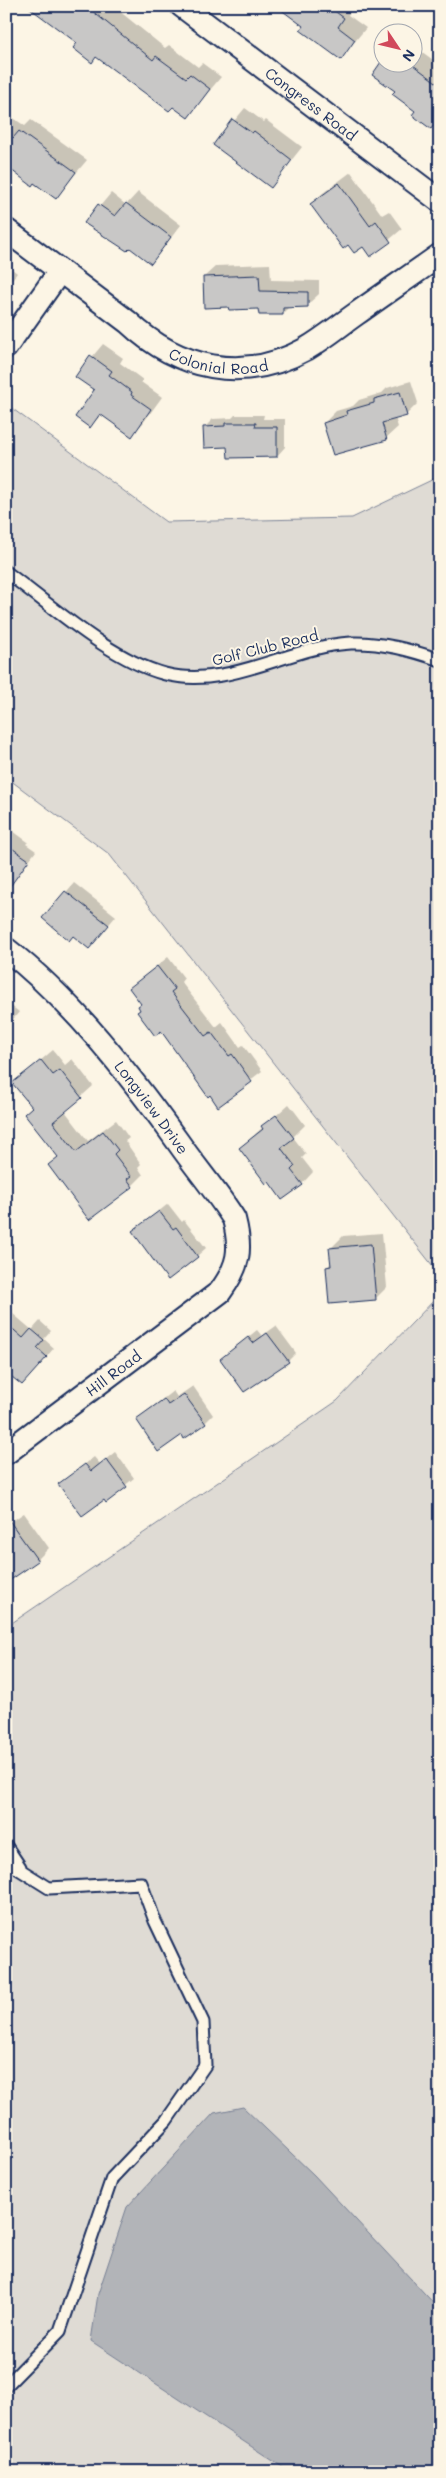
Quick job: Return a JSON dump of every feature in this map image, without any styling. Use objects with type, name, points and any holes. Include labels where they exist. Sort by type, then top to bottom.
[{"type":"street","name":"Congress Road","points":[[182,6],[440,201]]},
{"type":"street","name":"Colonial Road","points":[[6,230],[128,322],[145,338],[168,353],[194,363],[224,368],[249,368],[278,361],[306,349],[440,255]]},
{"type":"street","points":[[6,347],[60,271]]},
{"type":"street","name":"Longview Drive","points":[[6,949],[44,982],[78,1016],[165,1123],[234,1219],[238,1236],[238,1255],[233,1274],[220,1292]]},
{"type":"street","name":"Hill Road","points":[[8,1450],[220,1292]]},
{"type":"lane","name":"Golf Club Road","points":[[6,572],[113,652],[139,666],[166,674],[196,677],[222,675],[350,643],[381,644],[412,650],[440,660]]},
{"type":"lane","points":[[6,1846],[22,1870]]},
{"type":"lane","points":[[6,1861],[49,1888],[141,1883],[155,1921],[203,2022],[205,2065],[166,2121],[112,2178],[60,2331],[6,2386]]},
{"type":"shaded area","points":[[6,404],[166,522],[352,518],[440,476],[440,1275],[109,854],[6,777]]},
{"type":"shaded area","points":[[440,1294],[440,2472],[6,2472],[6,1627],[337,1401]]},
{"type":"shaded area","points":[[243,2107],[314,2175],[440,2310],[440,2472],[385,2472],[370,2465],[358,2472],[290,2472],[91,2341],[98,2294],[127,2207],[214,2113]]},
{"type":"building","points":[[27,6],[86,6],[153,60],[156,56],[186,78],[190,74],[210,89],[188,118],[173,107],[169,111],[96,57],[92,63],[73,48],[77,43]]},
{"type":"building","points":[[276,6],[328,6],[344,18],[338,27],[355,40],[341,60],[300,30],[303,26]]},
{"type":"building","points":[[374,72],[422,72],[440,85],[440,117],[431,129],[412,115],[415,111],[392,94],[395,91],[372,75]]},
{"type":"building","points":[[232,119],[252,133],[254,131],[292,160],[271,188],[213,145]]},
{"type":"building","points":[[19,131],[76,172],[56,199],[34,183],[32,186],[6,166],[6,133],[13,138]]},
{"type":"building","points":[[339,183],[370,226],[376,221],[391,242],[370,257],[363,247],[354,253],[348,245],[343,249],[310,204]]},
{"type":"building","points":[[126,203],[171,237],[151,264],[130,248],[127,251],[84,223],[98,204],[115,216]]},
{"type":"building","points":[[259,275],[260,291],[308,292],[308,307],[283,308],[283,315],[259,315],[258,309],[229,310],[228,307],[204,308],[203,277]]},
{"type":"building","points":[[90,355],[112,371],[109,375],[132,392],[131,395],[151,409],[132,437],[100,414],[90,428],[75,417],[94,390],[75,377]]},
{"type":"building","points":[[400,392],[407,416],[382,423],[387,440],[333,455],[323,423],[347,415],[346,411],[374,403],[374,399]]},
{"type":"building","points":[[225,423],[256,423],[255,427],[277,427],[277,457],[228,458],[227,447],[204,448],[203,427],[225,426]]},
{"type":"building","points":[[6,844],[29,860],[6,892]]},
{"type":"building","points":[[65,891],[109,925],[89,949],[73,936],[69,941],[42,918]]},
{"type":"building","points":[[157,966],[175,989],[171,992],[205,1036],[211,1032],[229,1056],[232,1054],[252,1082],[218,1107],[210,1095],[208,1097],[161,1031],[155,1036],[137,1012],[140,1010],[138,1006],[141,1004],[129,988]]},
{"type":"building","points":[[41,1060],[53,1075],[60,1070],[82,1098],[53,1122],[76,1152],[103,1131],[118,1150],[114,1154],[131,1176],[127,1179],[133,1187],[89,1220],[48,1165],[58,1157],[24,1114],[32,1107],[12,1083]]},
{"type":"building","points":[[276,1115],[294,1138],[281,1148],[295,1166],[291,1170],[303,1185],[282,1200],[269,1182],[266,1184],[239,1148],[263,1129],[261,1126]]},
{"type":"building","points":[[159,1211],[173,1229],[176,1227],[198,1257],[168,1280],[132,1231]]},
{"type":"building","points":[[371,1244],[376,1300],[329,1304],[326,1267],[331,1266],[329,1248]]},
{"type":"building","points":[[6,1323],[23,1338],[31,1329],[44,1340],[37,1348],[47,1357],[22,1385],[12,1377],[10,1379],[6,1377]]},
{"type":"building","points":[[267,1333],[289,1362],[244,1392],[220,1359],[248,1337],[253,1343]]},
{"type":"building","points":[[184,1394],[206,1424],[184,1439],[182,1435],[158,1452],[136,1419],[164,1399],[168,1405]]},
{"type":"building","points":[[106,1459],[127,1487],[106,1503],[104,1500],[82,1516],[58,1484],[85,1464],[91,1471]]},
{"type":"building","points":[[6,1516],[38,1561],[6,1583]]}]
